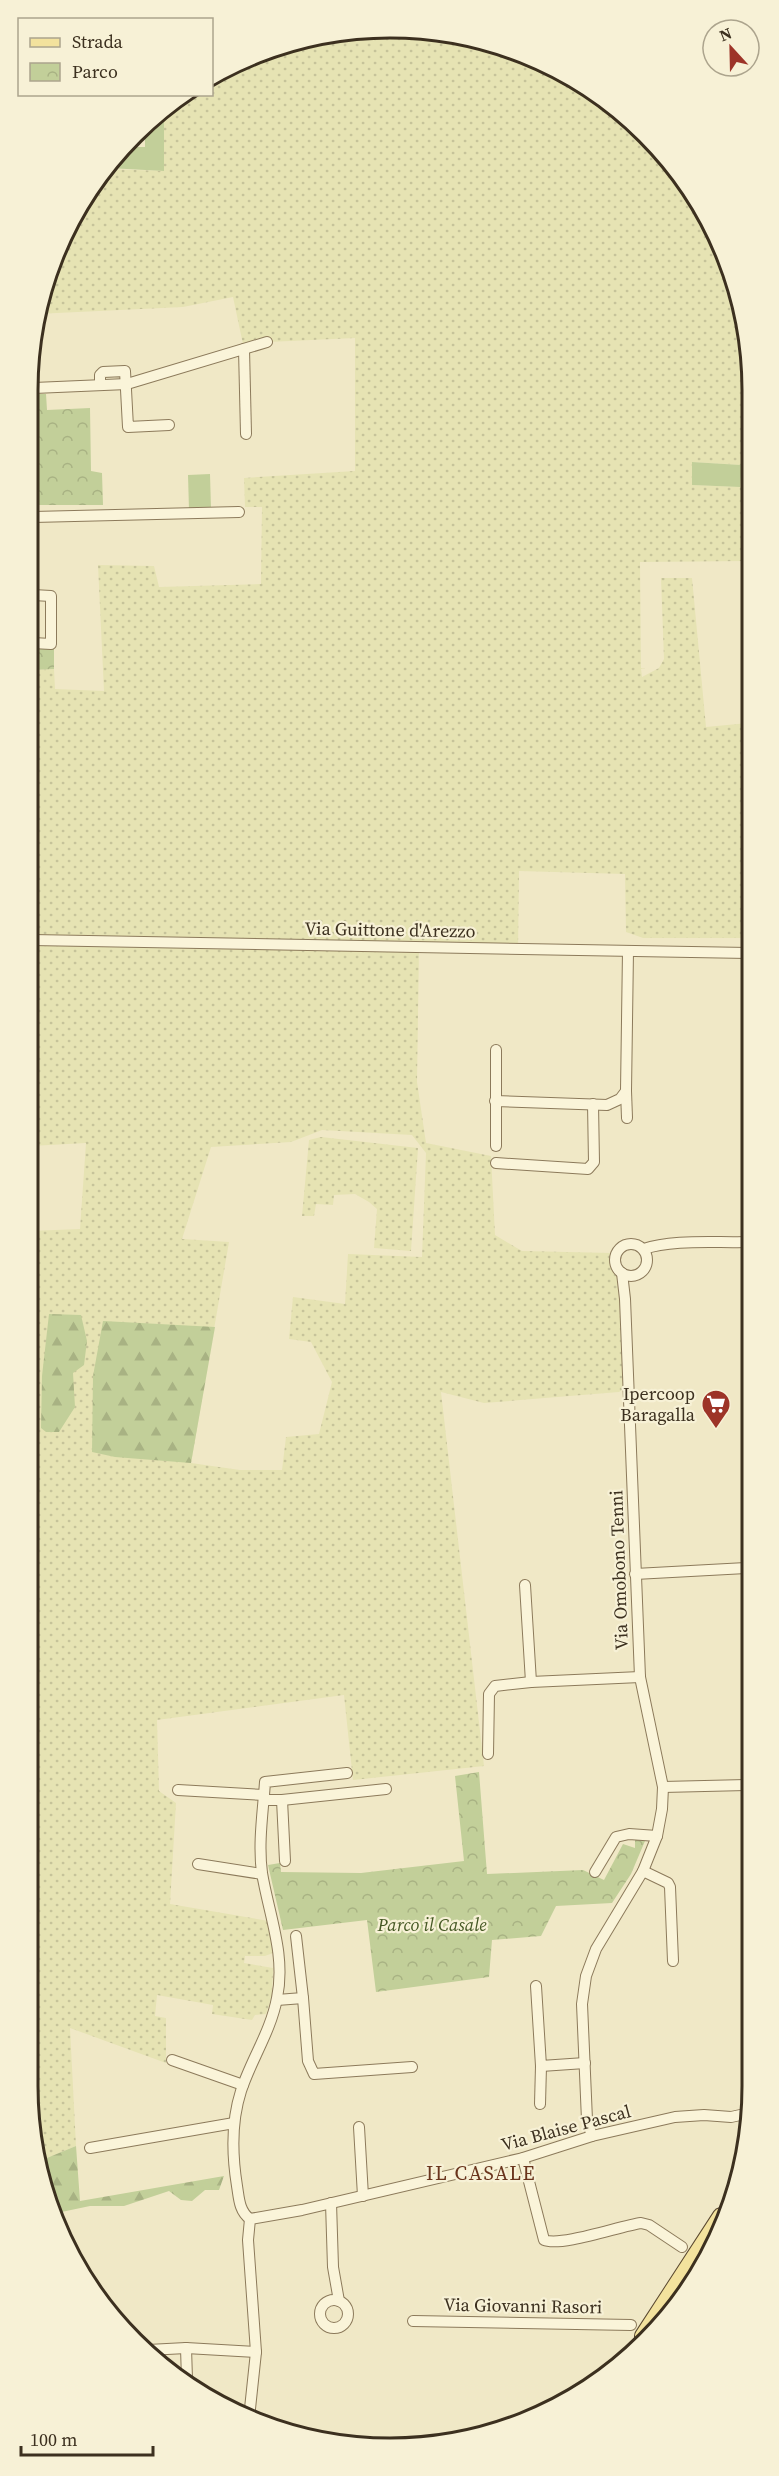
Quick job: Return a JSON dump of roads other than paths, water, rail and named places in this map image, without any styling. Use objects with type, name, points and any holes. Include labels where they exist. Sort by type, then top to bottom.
[{"type":"main road","points":[[637,2330],[711,2230]]},
{"type":"street","points":[[37,388],[127,384],[267,342]]},
{"type":"street","points":[[244,349],[246,435]]},
{"type":"street","points":[[127,384],[128,427],[169,425]]},
{"type":"street","points":[[37,517],[239,512]]},
{"type":"street","points":[[37,595],[51,596],[51,644],[37,643]]},
{"type":"street","name":"Via Guittone d'Arezzo","points":[[37,940],[742,953]]},
{"type":"street","points":[[627,1118],[628,951]]},
{"type":"street","points":[[496,1050],[496,1146]]},
{"type":"street","points":[[495,1101],[608,1105],[620,1099],[626,1091]]},
{"type":"street","points":[[496,1163],[588,1169],[594,1162],[593,1104]]},
{"type":"street","name":"Via Omobono Tenni","points":[[646,1253],[669,1242],[687,1244],[742,1242]]},
{"type":"street","name":"Via Omobono Tenni","points":[[592,2136],[587,2120],[582,1997],[590,1963],[596,1949],[643,1871],[657,1836],[662,1809],[663,1787],[640,1677],[625,1299],[622,1273],[615,1259],[619,1249],[629,1243],[646,1253]]},
{"type":"street","name":"Via Omobono Tenni","points":[[625,1299],[635,1275],[643,1270],[646,1253]]},
{"type":"street","points":[[622,1273],[635,1275]]},
{"type":"street","points":[[635,1574],[742,1568]]},
{"type":"street","points":[[525,1585],[531,1682]]},
{"type":"street","points":[[489,1754],[489,1694],[491,1689],[503,1684],[640,1677]]},
{"type":"street","points":[[250,2410],[256,2352],[248,2240],[250,2219],[242,2209],[237,2186],[234,2167],[234,2123],[243,2085],[277,2000],[279,1982],[277,1940],[262,1874],[261,1844],[265,1782],[347,1773]]},
{"type":"street","points":[[663,1787],[742,1785]]},
{"type":"street","points":[[178,1790],[282,1800],[386,1789]]},
{"type":"street","points":[[282,1800],[285,1861]]},
{"type":"street","points":[[595,1872],[616,1837],[629,1834],[657,1836]]},
{"type":"street","points":[[198,1864],[262,1874]]},
{"type":"street","points":[[643,1871],[668,1883],[670,1887],[673,1961]]},
{"type":"street","points":[[296,1936],[308,2061],[314,2074],[412,2067]]},
{"type":"street","points":[[536,1986],[541,2066],[540,2104]]},
{"type":"street","points":[[277,2000],[303,1998]]},
{"type":"street","points":[[172,2060],[243,2085]]},
{"type":"street","points":[[541,2066],[585,2063]]},
{"type":"street","name":"Via Blaise Pascal","points":[[250,2219],[363,2196],[523,2158],[592,2136],[675,2116],[731,2117],[740,2115]]},
{"type":"street","points":[[90,2148],[234,2123]]},
{"type":"street","points":[[359,2127],[363,2196]]},
{"type":"street","points":[[523,2158],[544,2240],[548,2242],[566,2240],[641,2223],[649,2225],[682,2247]]},
{"type":"street","points":[[331,2203],[333,2267],[339,2301]]},
{"type":"street","name":"Via Giovanni Rasori","points":[[413,2321],[637,2330]]},
{"type":"street","points":[[156,2350],[186,2348],[256,2352]]},
{"type":"street","points":[[186,2348],[187,2374]]},
{"type":"place","name":"Ipercoop Baragalla","points":[[716,1430]]},
{"type":"district","name":"IL CASALE","points":[[481,2173]]},
{"type":"park label","name":"Parco il Casale","points":[[432,1925]]}]
